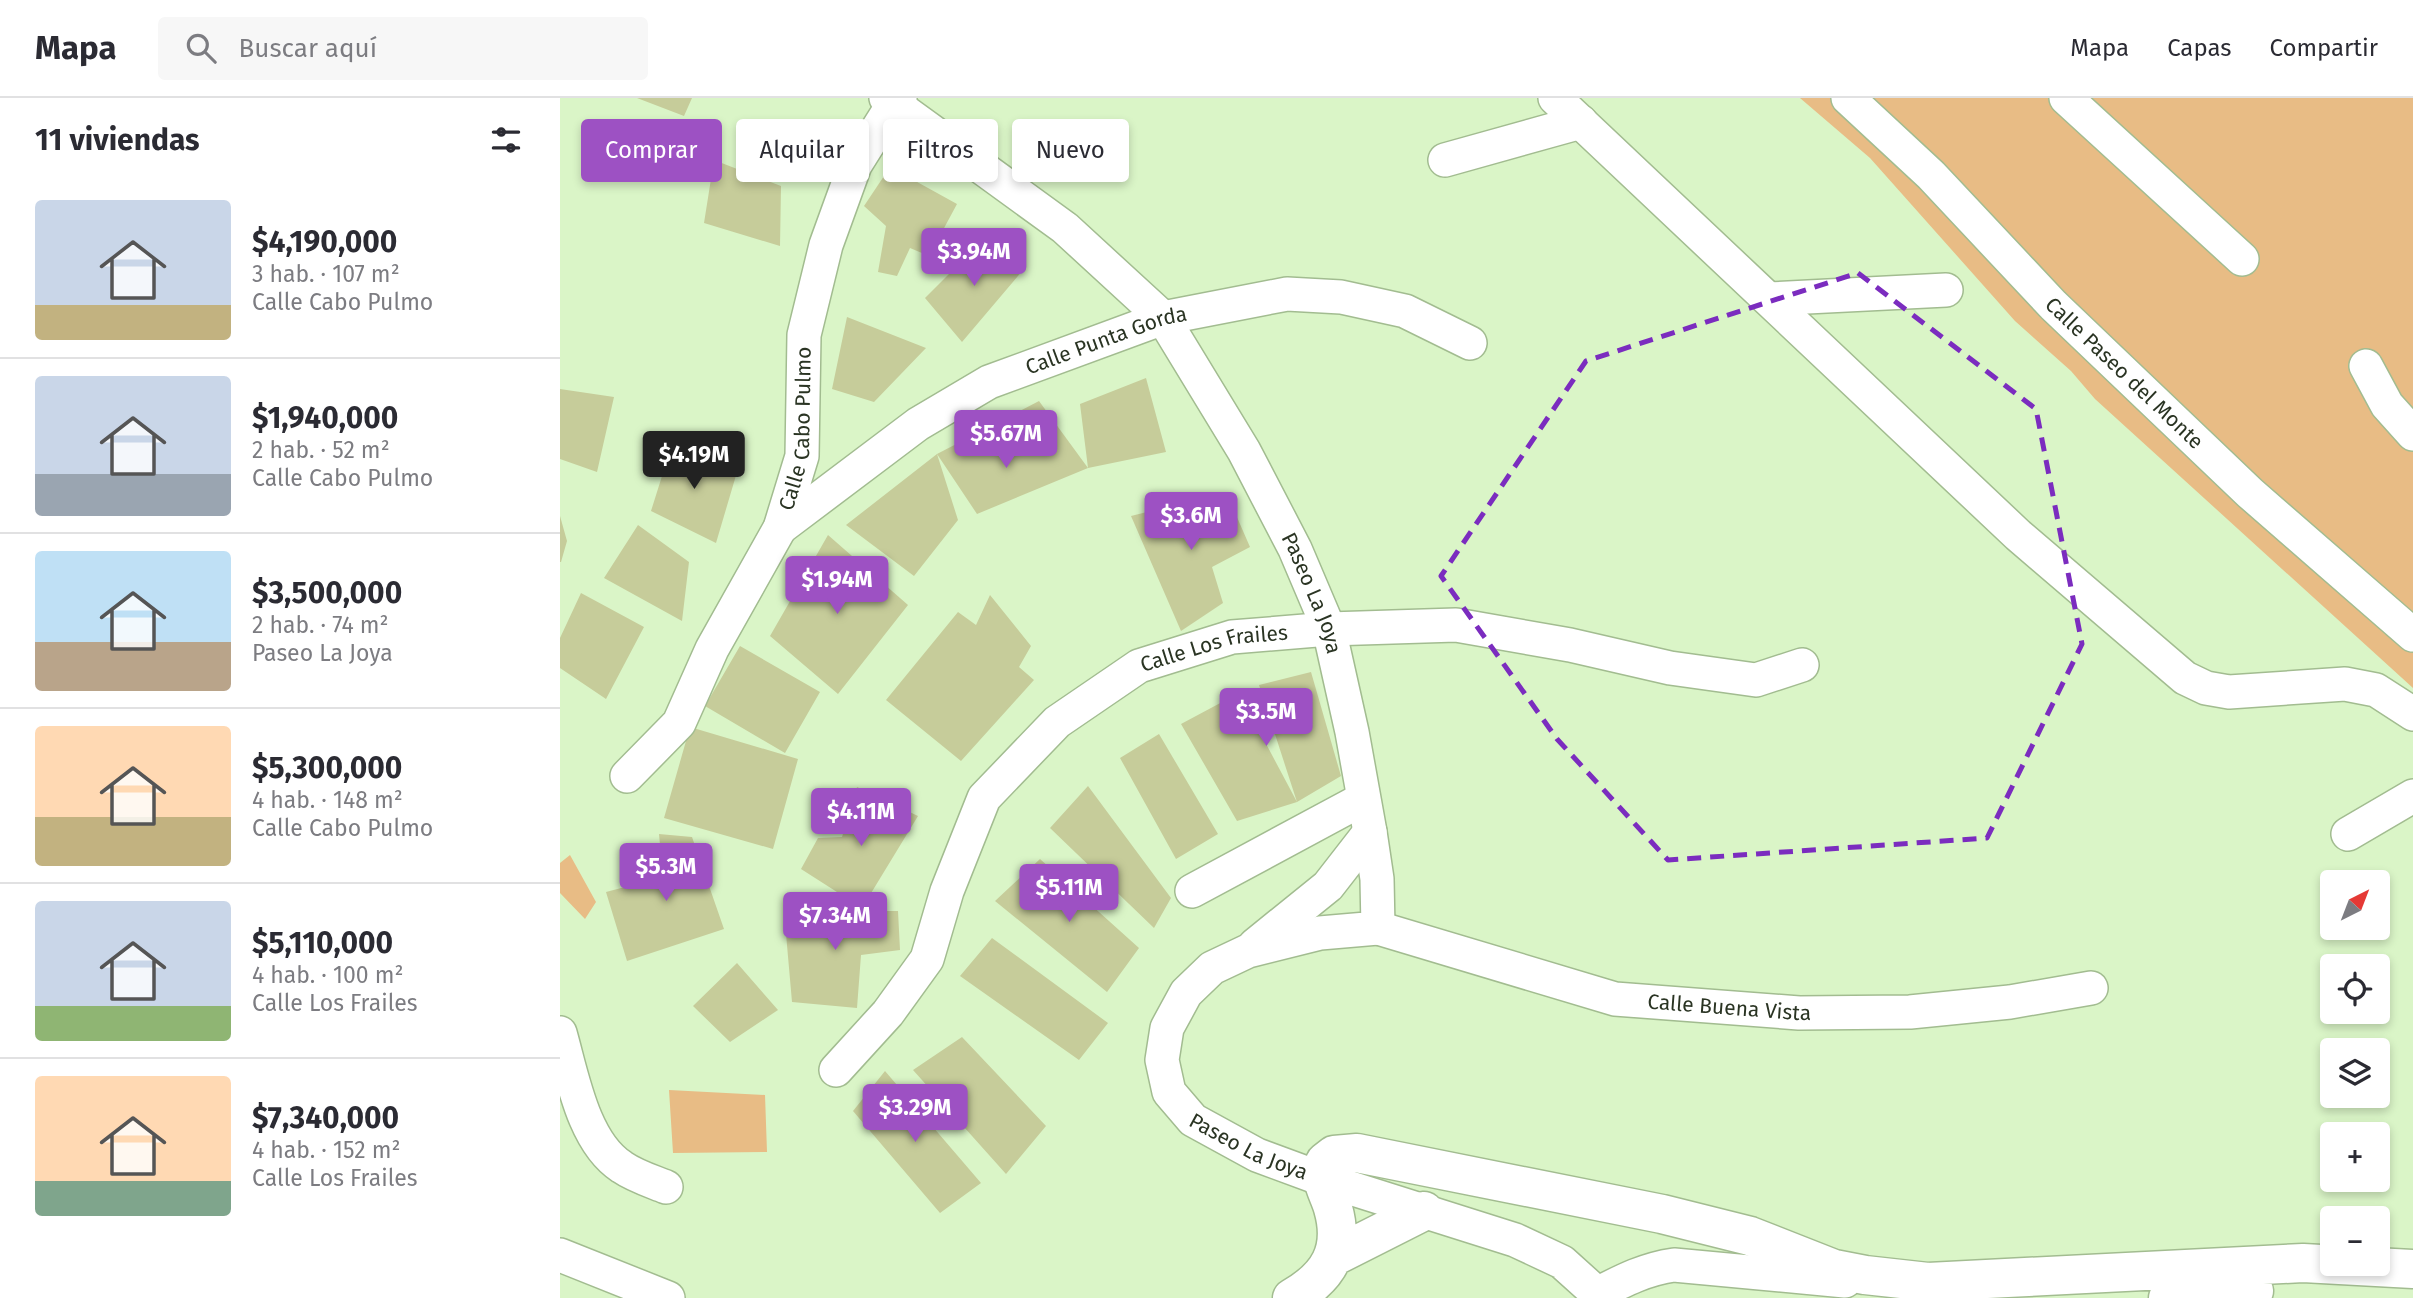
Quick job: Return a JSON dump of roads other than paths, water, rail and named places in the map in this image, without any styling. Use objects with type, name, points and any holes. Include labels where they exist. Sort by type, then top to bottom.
[{"type":"highway","points":[[1335,1256],[1336,1226],[1322,1179],[1322,1168],[1328,1157],[1339,1153],[1368,1154],[1662,1214],[1750,1236],[1834,1269],[1897,1280],[1928,1282],[2303,1263],[2413,1269]]},
{"type":"highway","points":[[1292,1298],[1318,1278],[1335,1256],[1424,1211]]},
{"type":"highway","points":[[2168,1298],[2413,1279]]},
{"type":"street","points":[[1555,98],[2018,535],[2185,678],[2206,688],[2229,692],[2345,684],[2376,690],[2413,714]]},
{"type":"street","name":"Calle Paseo del Monte","points":[[1849,98],[1931,175],[2053,305],[2231,474],[2413,635]]},
{"type":"street","points":[[2066,98],[2242,260]]},
{"type":"street","name":"Paseo La Joya","points":[[893,100],[1065,228],[1163,318],[1244,451],[1295,549],[1329,629],[1352,732],[1370,832],[1377,879],[1378,928],[1320,933],[1248,951],[1212,968],[1186,993],[1167,1028],[1162,1060],[1169,1093],[1193,1120],[1257,1155],[1322,1179],[1515,1240],[1562,1262],[1601,1296]]},
{"type":"street","name":"Calle Cabo Pulmo","points":[[627,776],[679,723],[712,649],[780,528],[802,456],[804,335],[825,245],[855,165],[893,100]]},
{"type":"street","points":[[1445,160],[1581,122]]},
{"type":"street","points":[[1769,299],[1946,289]]},
{"type":"street","name":"Calle Punta Gorda","points":[[780,528],[918,424],[989,382],[1163,318],[1287,294],[1341,297],[1405,311],[1469,342]]},
{"type":"street","points":[[2366,366],[2387,405],[2413,434]]},
{"type":"street","name":"Calle Los Frailes","points":[[836,1070],[888,1013],[926,959],[947,891],[984,798],[1057,722],[1139,666],[1232,638],[1329,629],[1456,625],[1570,645],[1670,668],[1756,680],[1802,665]]},
{"type":"street","points":[[2348,834],[2413,796]]},
{"type":"street","points":[[1192,891],[1363,799]]},
{"type":"street","points":[[1248,951],[1328,886],[1370,832]]},
{"type":"street","name":"Calle Buena Vista","points":[[1378,928],[1615,999],[1799,1013],[1910,1012],[2010,1002],[2091,988]]},
{"type":"street","points":[[560,1033],[585,1117],[607,1155],[622,1167],[666,1187]]},
{"type":"street","points":[[560,1255],[668,1298]]},
{"type":"street","points":[[1601,1296],[1629,1277],[1650,1269],[1674,1265],[1883,1284],[1928,1282]]}]
